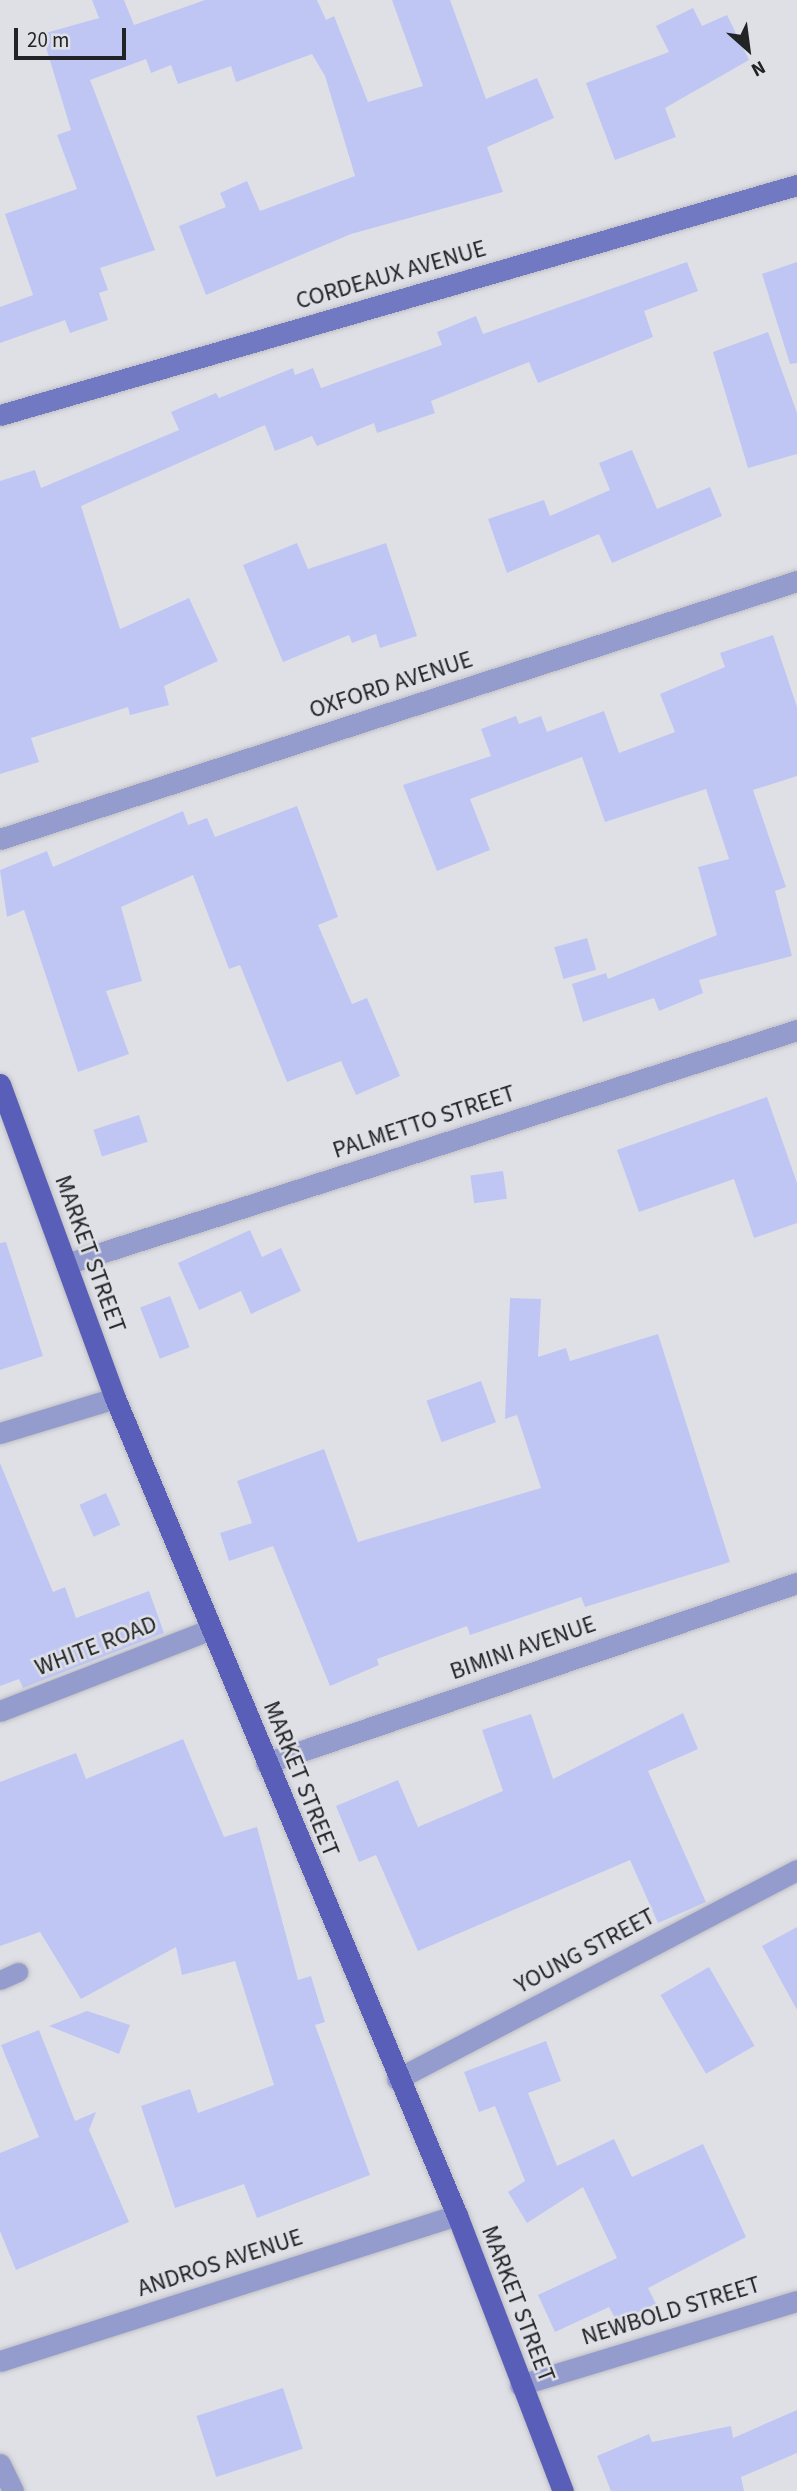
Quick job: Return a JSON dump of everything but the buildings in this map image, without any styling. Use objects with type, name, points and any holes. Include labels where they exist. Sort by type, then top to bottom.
[{"type":"main road","name":"MARKET STREET","points":[[0,1084],[115,1398],[397,2079],[457,2215],[520,2385],[563,2491]]},
{"type":"street","name":"CORDEAUX AVENUE","points":[[0,415],[797,185]]},
{"type":"street","name":"OXFORD AVENUE","points":[[0,839],[797,581]]},
{"type":"street","name":"PALMETTO STREET","points":[[66,1264],[797,1030]]},
{"type":"street","points":[[0,1433],[115,1398]]},
{"type":"street","name":"BIMINI AVENUE","points":[[266,1763],[797,1583]]},
{"type":"street","name":"WHITE ROAD","points":[[0,1711],[211,1629]]},
{"type":"street","name":"YOUNG STREET","points":[[397,2079],[797,1870]]},
{"type":"street","name":"ANDROS AVENUE","points":[[0,2361],[457,2215]]},
{"type":"street","name":"NEWBOLD STREET","points":[[520,2385],[797,2301]]},
{"type":"street","points":[[0,2464],[13,2491]]}]
